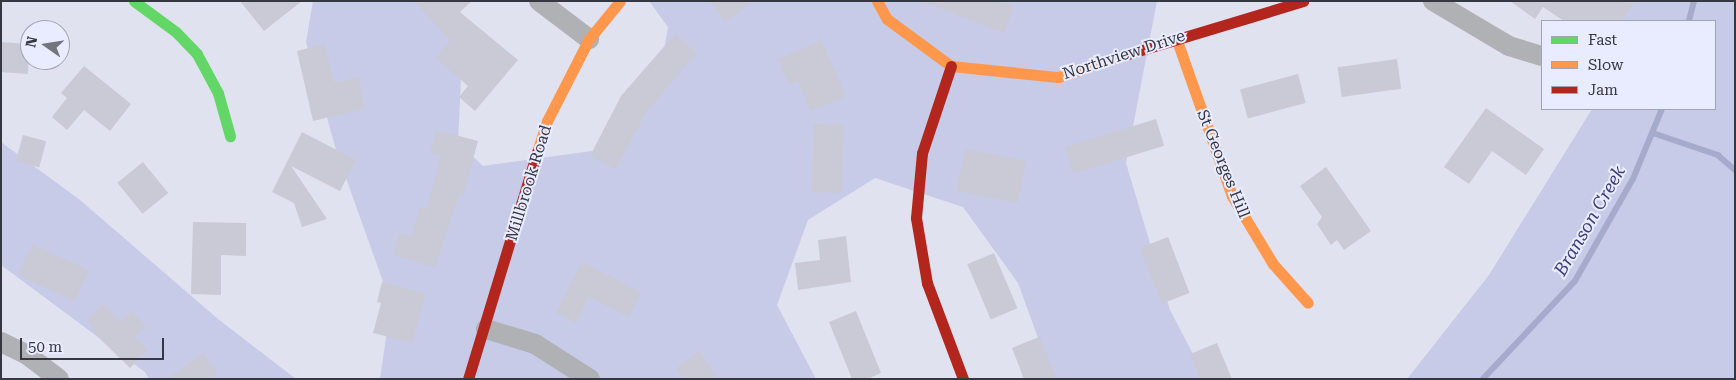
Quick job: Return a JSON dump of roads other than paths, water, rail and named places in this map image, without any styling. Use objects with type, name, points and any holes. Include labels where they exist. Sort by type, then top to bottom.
[{"type":"street","points":[[134,1],[176,32],[197,54],[218,93],[230,136]]},
{"type":"street","points":[[539,1],[589,39]]},
{"type":"street","name":"Millbrook Road","points":[[468,379],[486,328],[547,121],[589,39],[620,1]]},
{"type":"street","points":[[877,1],[888,20],[951,66],[922,153],[916,218],[927,283],[963,379]]},
{"type":"street","name":"Northview Drive","points":[[951,66],[1058,77],[1176,38],[1303,1]]},
{"type":"street","points":[[1432,1],[1509,46],[1541,56]]},
{"type":"street","name":"St Georges Hill","points":[[1176,38],[1232,196],[1273,264],[1308,303]]},
{"type":"street","points":[[486,328],[535,344],[590,379]]},
{"type":"street","points":[[1,342],[26,354],[59,379]]},
{"type":"waterway","name":"Branson Creek","points":[[1689,20],[1694,1]]},
{"type":"waterway","name":"Branson Creek","points":[[1483,379],[1575,281],[1633,179],[1662,110]]},
{"type":"waterway","points":[[1653,133],[1718,155],[1735,170]]}]
